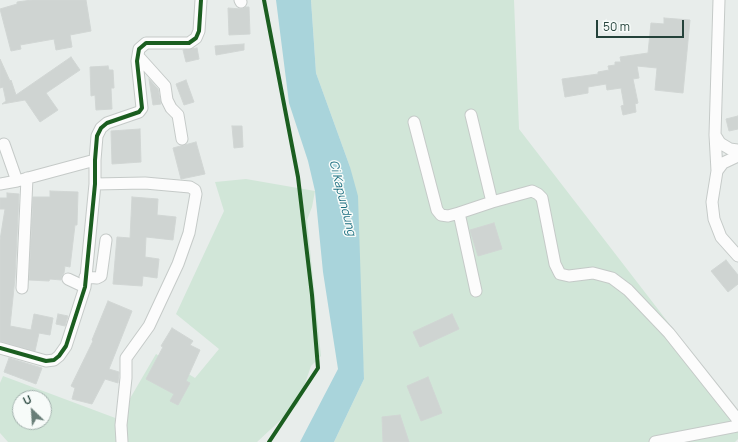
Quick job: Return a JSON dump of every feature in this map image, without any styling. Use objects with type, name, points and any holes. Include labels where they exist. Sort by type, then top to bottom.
[{"type":"street","points":[[0,348],[46,361],[54,360],[66,346],[86,282],[95,184],[97,136],[101,128],[107,123],[139,112],[142,108],[138,61],[139,49],[146,43],[189,43],[196,38],[199,31],[201,0]]},
{"type":"street","points":[[719,0],[715,135],[717,172],[712,202],[714,219],[721,236],[738,256]]},
{"type":"street","points":[[138,56],[165,86],[167,100],[171,108],[178,115],[182,139]]},
{"type":"street","points":[[471,115],[492,202]]},
{"type":"street","points":[[414,122],[436,210],[441,215],[448,216],[532,191],[538,194],[542,198],[555,264],[560,274],[569,276],[593,272],[612,278],[628,290],[669,333],[738,420]]},
{"type":"street","points":[[715,135],[720,143],[730,149],[738,150]]},
{"type":"street","points":[[4,144],[22,180],[22,288]]},
{"type":"street","points":[[717,172],[723,163],[738,156]]},
{"type":"street","points":[[0,184],[22,180],[95,160]]},
{"type":"street","points":[[95,184],[145,183],[190,187],[195,190],[196,194],[189,233],[178,264],[149,326],[126,358],[126,378],[121,425],[122,442]]},
{"type":"street","points":[[459,213],[476,291]]},
{"type":"street","points":[[68,279],[86,282],[101,276],[106,240]]},
{"type":"street","points":[[655,442],[738,426]]},
{"type":"green space","points":[[311,0],[514,0],[519,129],[738,413],[738,439],[735,442],[334,442],[364,379],[350,167],[316,73]]},
{"type":"green space","points":[[246,179],[315,191],[312,207],[307,220],[321,356],[311,366],[298,404],[257,442],[8,442],[0,433],[0,383],[3,376],[40,390],[12,390],[12,430],[52,430],[52,394],[118,419],[156,354],[195,378],[219,349],[176,314],[224,211],[215,182]]},
{"type":"water","name":"Ci Kapundung","points":[[276,0],[311,0],[316,73],[350,167],[358,196],[364,379],[334,442],[300,442],[338,369],[323,272],[315,191],[308,161],[289,103]]},
{"type":"building","points":[[32,0],[86,0],[91,31],[70,35],[72,47],[56,50],[54,39],[20,45],[21,49],[11,51],[0,9],[17,4],[17,2]]},
{"type":"building","points":[[249,7],[250,34],[229,35],[228,8],[241,9]]},
{"type":"building","points":[[664,18],[690,20],[683,93],[655,90],[657,68],[637,66],[639,78],[633,79],[638,103],[635,104],[636,112],[623,115],[621,106],[624,105],[621,88],[607,90],[606,84],[588,87],[588,93],[565,97],[562,79],[598,74],[598,72],[609,70],[608,66],[615,65],[615,62],[621,62],[620,57],[648,53],[651,23],[664,24]]},
{"type":"building","points":[[244,44],[244,50],[216,55],[215,46]]},
{"type":"building","points":[[197,48],[199,59],[186,62],[183,50]]},
{"type":"building","points":[[71,57],[80,70],[46,93],[58,110],[40,122],[25,100],[2,104],[6,101],[3,87],[0,88],[0,59],[10,81],[11,80],[16,95]]},
{"type":"building","points":[[108,66],[109,70],[113,70],[114,88],[111,88],[112,109],[96,110],[95,95],[91,96],[90,67]]},
{"type":"building","points":[[149,79],[158,89],[161,104],[153,105]]},
{"type":"building","points":[[186,80],[194,102],[184,105],[176,84]]},
{"type":"building","points":[[738,116],[738,129],[729,131],[726,119]]},
{"type":"building","points":[[232,126],[242,126],[243,147],[234,148]]},
{"type":"building","points":[[140,129],[141,162],[112,164],[111,131]]},
{"type":"building","points":[[196,142],[205,174],[181,179],[173,148]]},
{"type":"building","points":[[50,191],[78,192],[77,225],[75,225],[70,267],[65,266],[61,280],[29,280],[33,197],[50,197]]},
{"type":"building","points":[[7,193],[19,194],[15,278],[10,326],[31,330],[34,314],[53,318],[50,335],[39,333],[35,351],[0,341],[0,240],[5,209],[0,209],[0,198],[7,198]]},
{"type":"building","points":[[132,197],[158,199],[157,215],[176,217],[173,240],[146,237],[145,257],[159,259],[157,278],[143,276],[142,286],[113,284],[117,237],[130,238]]},
{"type":"building","points":[[494,223],[502,249],[478,256],[470,230]]},
{"type":"building","points":[[726,260],[738,275],[738,284],[728,292],[711,271]]},
{"type":"building","points":[[108,301],[132,311],[109,369],[119,372],[118,383],[105,379],[92,404],[72,399],[75,388],[71,386],[93,341],[92,340]]},
{"type":"building","points":[[58,314],[68,316],[65,326],[56,324]]},
{"type":"building","points":[[452,314],[459,329],[420,347],[413,332]]},
{"type":"building","points":[[172,328],[193,341],[190,345],[200,350],[186,381],[190,383],[178,405],[170,401],[174,394],[146,379],[163,347],[161,346]]},
{"type":"building","points":[[9,358],[42,368],[36,384],[4,372]]},
{"type":"building","points":[[428,377],[442,413],[421,421],[407,386]]},
{"type":"building","points":[[400,415],[409,442],[383,442],[382,417]]},
{"type":"cycle path","points":[[0,348],[46,361],[54,360],[66,346],[85,287],[95,184],[97,136],[101,128],[107,123],[139,112],[142,108],[137,61],[139,49],[146,43],[189,43],[196,38],[199,31],[201,0]]},
{"type":"cycle path","points":[[264,0],[298,177],[312,295],[318,368],[269,442]]}]
